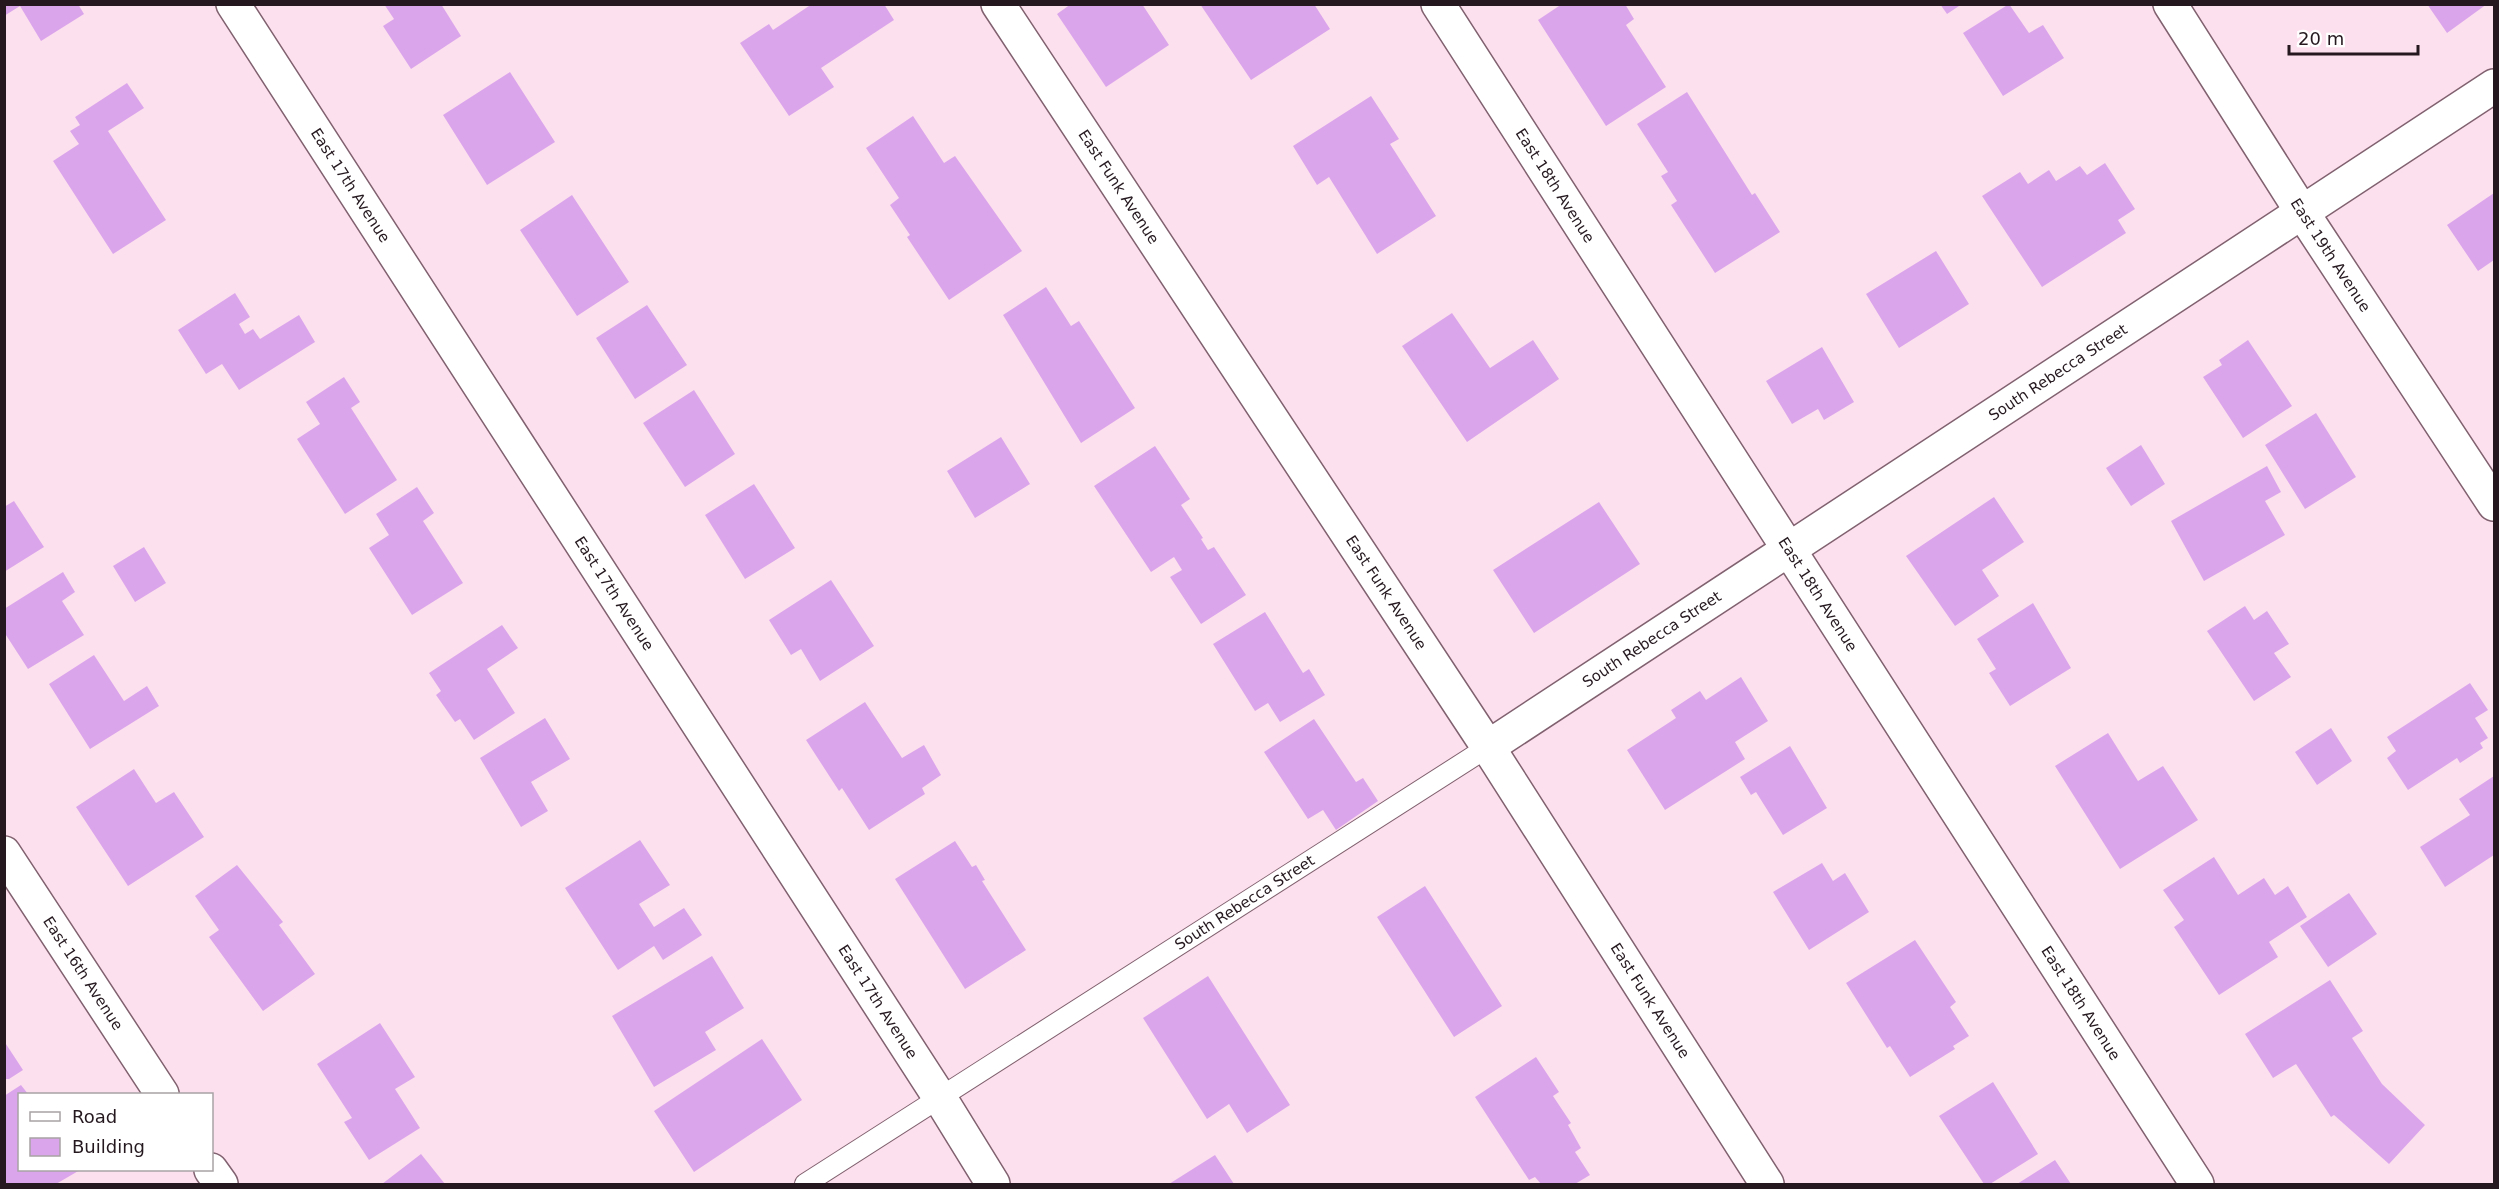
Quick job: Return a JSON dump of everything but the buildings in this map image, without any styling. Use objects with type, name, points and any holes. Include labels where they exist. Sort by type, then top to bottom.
[{"type":"street","name":"East 17th Avenue","points":[[233,4],[940,1098],[993,1185]]},
{"type":"street","name":"East Funk Avenue","points":[[998,4],[1488,747],[1767,1185]]},
{"type":"street","name":"East 18th Avenue","points":[[1438,4],[2197,1185]]},
{"type":"street","name":"East 19th Avenue","points":[[2170,4],[2302,212],[2494,504]]},
{"type":"street","name":"South Rebecca Street","points":[[1488,747],[2494,86]]},
{"type":"street","name":"East 16th Avenue","points":[[4,853],[161,1093]]},
{"type":"street","points":[[212,1171],[221,1185]]},
{"type":"lane","name":"South Rebecca Street","points":[[805,1185],[1488,747]]}]
